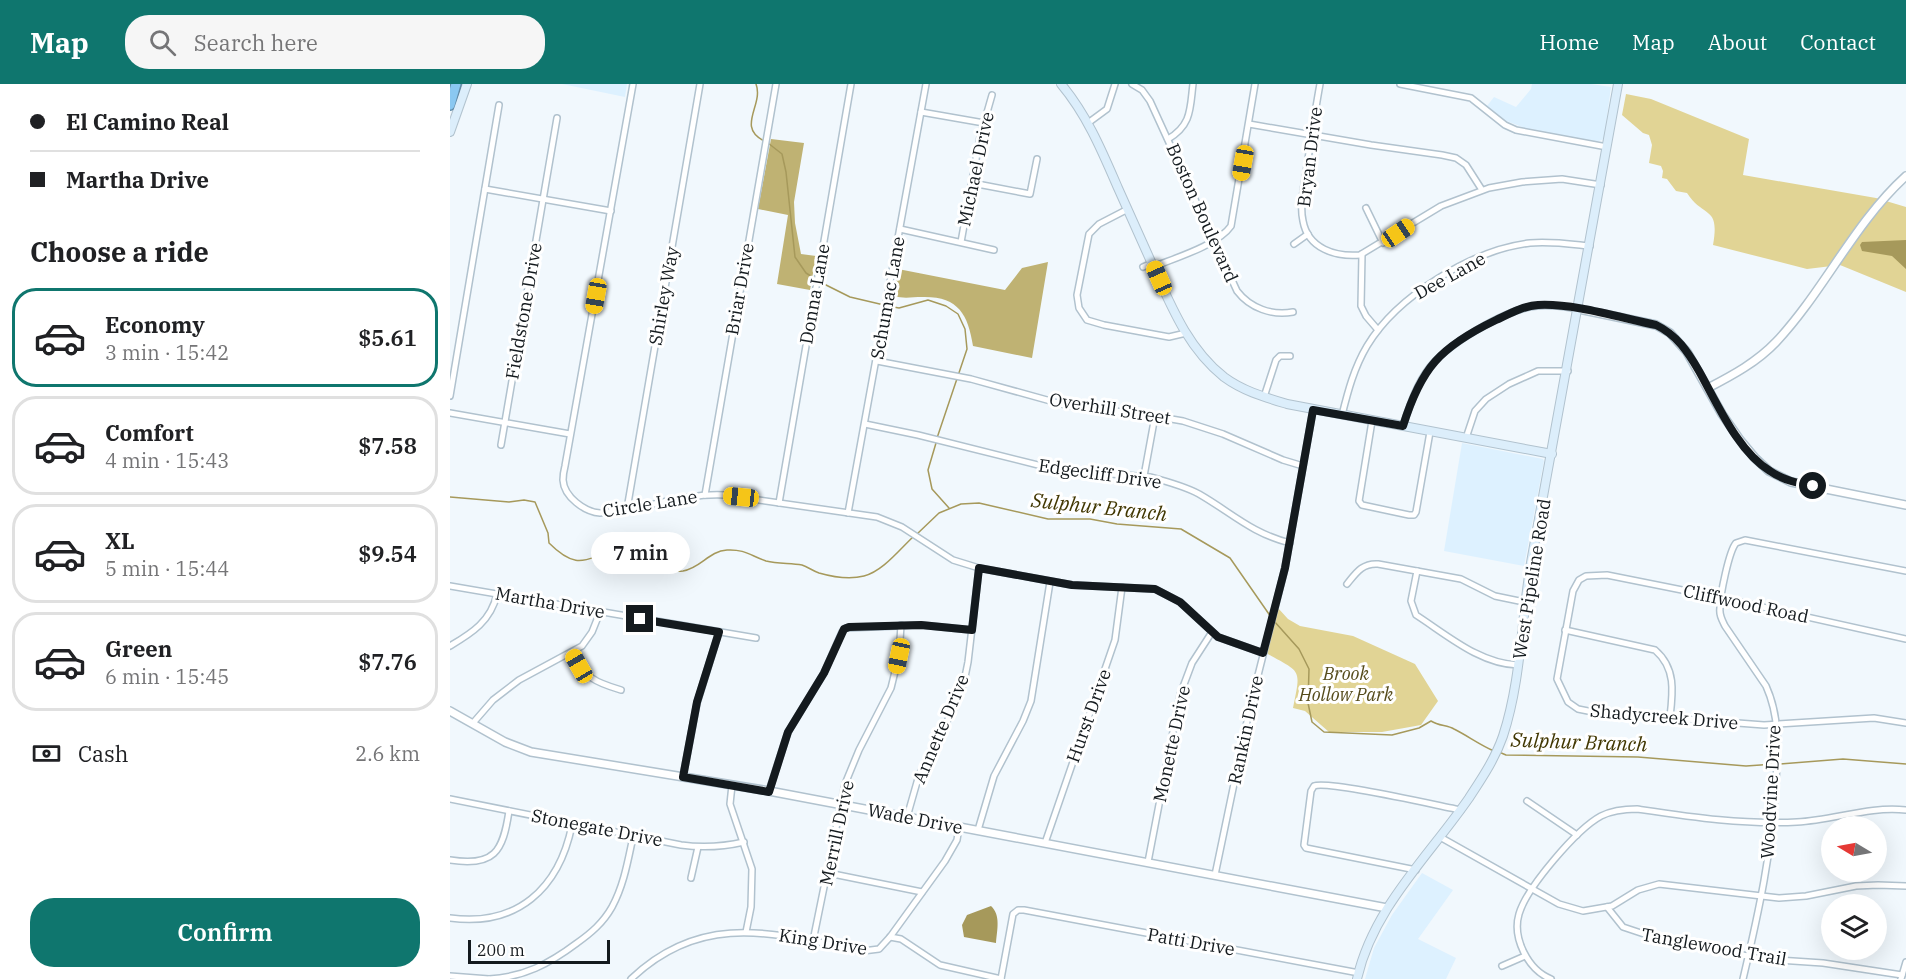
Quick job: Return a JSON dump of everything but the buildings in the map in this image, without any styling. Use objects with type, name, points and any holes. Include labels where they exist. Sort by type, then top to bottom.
[{"type":"highway","points":[[450,105],[456,84]]},
{"type":"main road","points":[[450,132],[467,84]]},
{"type":"main road","points":[[1061,84],[1088,123],[1186,333],[1203,358],[1225,377],[1248,391],[1313,410],[1552,454]]},
{"type":"main road","name":"West Pipeline Road","points":[[1358,976],[1373,932],[1387,908],[1461,810],[1491,764],[1512,705],[1524,602],[1568,371],[1618,84]]},
{"type":"street","name":"Circle Lane","points":[[633,84],[570,434],[563,480],[570,496],[586,509],[596,513],[705,495],[741,497],[887,520],[953,560],[979,568],[1085,587],[1148,588],[1164,592],[1180,602],[1212,632],[1225,640],[1263,653]]},
{"type":"street","name":"Shirley Way","points":[[627,509],[700,84]]},
{"type":"street","name":"Briar Drive","points":[[705,495],[776,84]]},
{"type":"street","name":"Donna Lane","points":[[779,503],[851,84]]},
{"type":"street","name":"Schumac Lane","points":[[848,513],[926,84]]},
{"type":"street","points":[[1088,123],[1107,109],[1115,84]]},
{"type":"street","name":"Boston Boulevard","points":[[1132,84],[1142,90],[1150,101],[1237,291],[1247,303],[1273,312],[1293,312]]},
{"type":"street","points":[[1168,139],[1179,133],[1188,122],[1193,84]]},
{"type":"street","points":[[1143,267],[1213,240],[1228,230],[1233,220],[1255,84]]},
{"type":"street","name":"Bryan Drive","points":[[1320,84],[1311,136],[1302,216],[1308,234],[1320,247],[1331,253],[1347,256],[1362,254],[1441,206],[1482,190],[1536,180],[1562,179],[1600,185]]},
{"type":"street","points":[[1400,84],[1471,98],[1505,125],[1516,130],[1607,147]]},
{"type":"street","name":"Michael Drive","points":[[961,243],[984,123],[992,95]]},
{"type":"street","points":[[450,396],[499,105]]},
{"type":"street","points":[[921,112],[984,123]]},
{"type":"street","name":"Fieldstone Drive","points":[[501,445],[557,118]]},
{"type":"street","points":[[1249,124],[1311,136],[1442,154],[1456,158],[1466,165],[1482,190]]},
{"type":"street","points":[[972,183],[1030,194],[1037,159]]},
{"type":"street","points":[[1708,388],[1738,372],[1776,343],[1862,227],[1906,176]]},
{"type":"street","points":[[485,189],[611,211]]},
{"type":"street","points":[[1366,208],[1383,243]]},
{"type":"street","points":[[1128,209],[1099,224],[1089,234],[1077,295],[1079,308],[1087,320],[1104,325],[1169,337],[1186,333]]},
{"type":"street","points":[[900,229],[994,250]]},
{"type":"street","points":[[1294,244],[1308,234]]},
{"type":"street","name":"Dee Lane","points":[[1342,415],[1356,366],[1367,345],[1378,330],[1407,301],[1423,289],[1468,262],[1488,254],[1533,243],[1590,246]]},
{"type":"street","points":[[1362,254],[1361,306],[1378,330]]},
{"type":"street","points":[[1403,426],[1416,390],[1428,370],[1442,354],[1467,336],[1513,312],[1529,307],[1551,305],[1579,309],[1656,325],[1665,330],[1687,352],[1740,440],[1769,471],[1791,482],[1906,506]]},
{"type":"street","points":[[1264,397],[1276,360],[1280,356],[1290,356]]},
{"type":"street","name":"Overhill Street","points":[[877,361],[958,376],[1065,405],[1155,416],[1183,422],[1223,434],[1283,460],[1303,466]]},
{"type":"street","points":[[1466,438],[1472,417],[1480,405],[1509,384],[1538,371],[1568,371]]},
{"type":"street","name":"Rankin Drive","points":[[1215,875],[1263,653],[1290,543],[1313,410]]},
{"type":"street","points":[[450,413],[570,434]]},
{"type":"street","points":[[1144,476],[1155,416]]},
{"type":"street","points":[[1372,421],[1359,501],[1362,505],[1409,515],[1415,515],[1416,512],[1431,432]]},
{"type":"street","name":"Edgecliff Drive","points":[[865,424],[937,439],[1058,470],[1159,479],[1197,493],[1260,533],[1290,543]]},
{"type":"street","name":"Woodvine Drive","points":[[1743,979],[1762,896],[1773,822],[1777,724],[1766,686],[1725,626],[1720,611],[1731,551],[1736,543],[1745,540],[1906,571]]},
{"type":"street","points":[[1347,584],[1359,569],[1371,564],[1461,579],[1495,596],[1524,602]]},
{"type":"street","name":"Annette Drive","points":[[906,817],[919,775],[962,690],[968,662],[979,568]]},
{"type":"street","points":[[1417,572],[1411,601],[1416,615],[1483,657],[1508,664],[1518,664]]},
{"type":"street","name":"Cliffwood Road","points":[[1565,630],[1573,591],[1579,580],[1592,574],[1722,598],[1906,639]]},
{"type":"street","points":[[978,830],[994,776],[1023,721],[1031,700],[1050,582]]},
{"type":"street","name":"Martha Drive","points":[[450,586],[756,638]]},
{"type":"street","name":"Hurst Drive","points":[[1045,843],[1112,649],[1119,620],[1122,587]]},
{"type":"street","points":[[450,646],[478,628],[492,608],[497,594]]},
{"type":"street","points":[[473,723],[493,700],[519,680],[572,653],[586,643],[600,612]]},
{"type":"street","points":[[769,792],[788,732],[824,673],[844,629],[921,625],[972,630]]},
{"type":"street","name":"Merrill Drive","points":[[813,941],[845,784],[859,750],[891,688],[899,656],[901,626]]},
{"type":"street","points":[[1565,630],[1655,650],[1661,655],[1671,673],[1673,691],[1670,717]]},
{"type":"street","name":"Shadycreek Drive","points":[[1565,630],[1557,680],[1568,702],[1574,707],[1593,712],[1764,725],[1874,718],[1906,723]]},
{"type":"street","points":[[683,777],[699,694],[719,632]]},
{"type":"street","name":"Monette Drive","points":[[1148,862],[1180,694],[1192,663],[1212,632]]},
{"type":"street","points":[[572,653],[586,675],[595,682],[621,690]]},
{"type":"street","name":"Wade Drive","points":[[450,711],[505,742],[531,752],[732,785],[1387,908]]},
{"type":"street","points":[[1416,870],[1306,848],[1304,845],[1308,813],[1311,791],[1314,786],[1321,784],[1461,810]]},
{"type":"street","points":[[732,785],[730,804],[752,869],[753,883],[746,932]]},
{"type":"street","name":"Stonegate Drive","points":[[450,799],[633,837],[698,847],[721,847],[744,842]]},
{"type":"street","points":[[1527,801],[1577,836]]},
{"type":"street","points":[[1551,979],[1535,969],[1525,956],[1519,939],[1518,918],[1532,890],[1577,836],[1600,817],[1613,811],[1627,809],[1708,819],[1773,822],[1813,820],[1869,809],[1906,810]]},
{"type":"street","points":[[450,861],[480,862],[494,853],[504,836],[509,811]]},
{"type":"street","points":[[450,918],[473,920],[492,918],[527,903],[541,891],[556,871],[566,848],[572,825]]},
{"type":"street","name":"King Drive","points":[[631,979],[681,945],[725,932],[746,932],[813,941],[863,951],[874,951],[881,948],[952,850],[960,827]]},
{"type":"street","points":[[450,975],[489,979],[519,975],[538,969],[557,958],[594,931],[613,904],[626,871],[633,837]]},
{"type":"street","points":[[1440,837],[1559,904],[1583,911],[1607,907],[1638,890],[1659,884],[1762,896],[1796,897],[1856,886],[1906,886]]},
{"type":"street","points":[[690,878],[698,847]]},
{"type":"street","points":[[828,873],[922,892]]},
{"type":"street","name":"Tanglewood Trail","points":[[1607,907],[1623,927],[1634,932],[1748,956],[1853,967],[1902,977]]},
{"type":"street","name":"Patti Drive","points":[[1001,979],[1013,914],[1018,910],[1358,976]]},
{"type":"street","points":[[890,937],[901,939],[940,965],[1001,979]]},
{"type":"street","points":[[1502,966],[1525,956]]},
{"type":"street","points":[[1902,977],[1906,962]]},
{"type":"shaded area","points":[[562,84],[627,84],[625,97]]},
{"type":"shaded area","points":[[1532,84],[1591,84],[1611,87],[1604,139],[1596,142],[1530,130],[1504,120],[1487,106],[1494,97],[1516,107],[1531,89]]},
{"type":"shaded area","points":[[771,139],[804,143],[794,202],[795,223],[801,254],[816,256],[810,290],[777,284],[788,215],[758,209]]},
{"type":"shaded area","points":[[1906,240],[1906,269],[1892,256],[1862,251],[1860,245],[1862,242]]},
{"type":"shaded area","points":[[1048,262],[1032,358],[973,346],[964,316],[953,304],[934,298],[894,296],[898,269],[1005,290],[1022,268]]},
{"type":"shaded area","points":[[1462,443],[1543,459],[1524,566],[1444,551]]},
{"type":"shaded area","points":[[1422,873],[1453,890],[1418,939],[1456,958],[1446,979],[1365,979],[1374,948],[1392,915]]},
{"type":"shaded area","points":[[991,906],[997,918],[996,943],[964,937],[962,925],[967,915]]},
{"type":"green space","points":[[1626,94],[1651,99],[1749,139],[1743,175],[1876,198],[1906,207],[1906,292],[1840,265],[1807,269],[1713,245],[1714,224],[1709,214],[1687,193],[1676,191],[1667,179],[1662,178],[1661,166],[1649,163],[1652,145],[1649,135],[1643,133],[1622,115]]},
{"type":"green space","name":"Brook Hollow Park","points":[[1278,608],[1288,619],[1300,626],[1353,636],[1415,664],[1438,701],[1421,725],[1382,732],[1329,732],[1305,711],[1293,708],[1297,685],[1296,673],[1287,664],[1266,653]]},
{"type":"waterway","points":[[756,84],[757,100],[751,122],[756,135],[764,141]]},
{"type":"waterway","points":[[768,143],[782,154],[795,257],[806,273],[814,278]]},
{"type":"waterway","points":[[818,281],[850,297],[884,305]]},
{"type":"waterway","points":[[888,306],[899,308],[928,300],[946,306],[958,314],[965,329],[967,349],[937,438]]},
{"type":"waterway","points":[[936,443],[928,470],[932,489],[949,508]]},
{"type":"waterway","name":"Sulphur Branch","points":[[450,497],[535,502],[548,533],[549,543],[572,559],[580,561],[616,552],[628,553],[667,570],[675,571],[695,567],[715,553],[733,550],[775,563],[802,565],[830,576],[858,577],[878,570],[913,537]]},
{"type":"waterway","name":"Sulphur Branch","points":[[917,534],[939,513],[961,504],[979,503],[1048,519],[1090,519],[1117,524],[1181,529],[1230,558],[1271,617]]},
{"type":"waterway","name":"Sulphur Branch","points":[[1274,621],[1299,649],[1309,669],[1308,703],[1312,722],[1324,732],[1392,735],[1419,728],[1431,721],[1451,728],[1494,751]]},
{"type":"waterway","name":"Sulphur Branch","points":[[1499,752],[1506,755],[1638,757],[1746,766],[1775,764]]},
{"type":"waterway","name":"Sulphur Branch","points":[[1780,764],[1843,759],[1906,764]]},
{"type":"route","points":[[640,619],[719,632],[697,702],[683,777],[769,792],[788,732],[824,673],[844,629],[921,625],[972,630],[979,568],[1085,587],[1155,589],[1180,602],[1218,637],[1263,653],[1285,568],[1313,410],[1403,426],[1416,390],[1428,370],[1442,354],[1489,324],[1513,312],[1538,305],[1566,307],[1656,325],[1670,333],[1687,352],[1722,414],[1762,466],[1791,482],[1813,486]]}]
